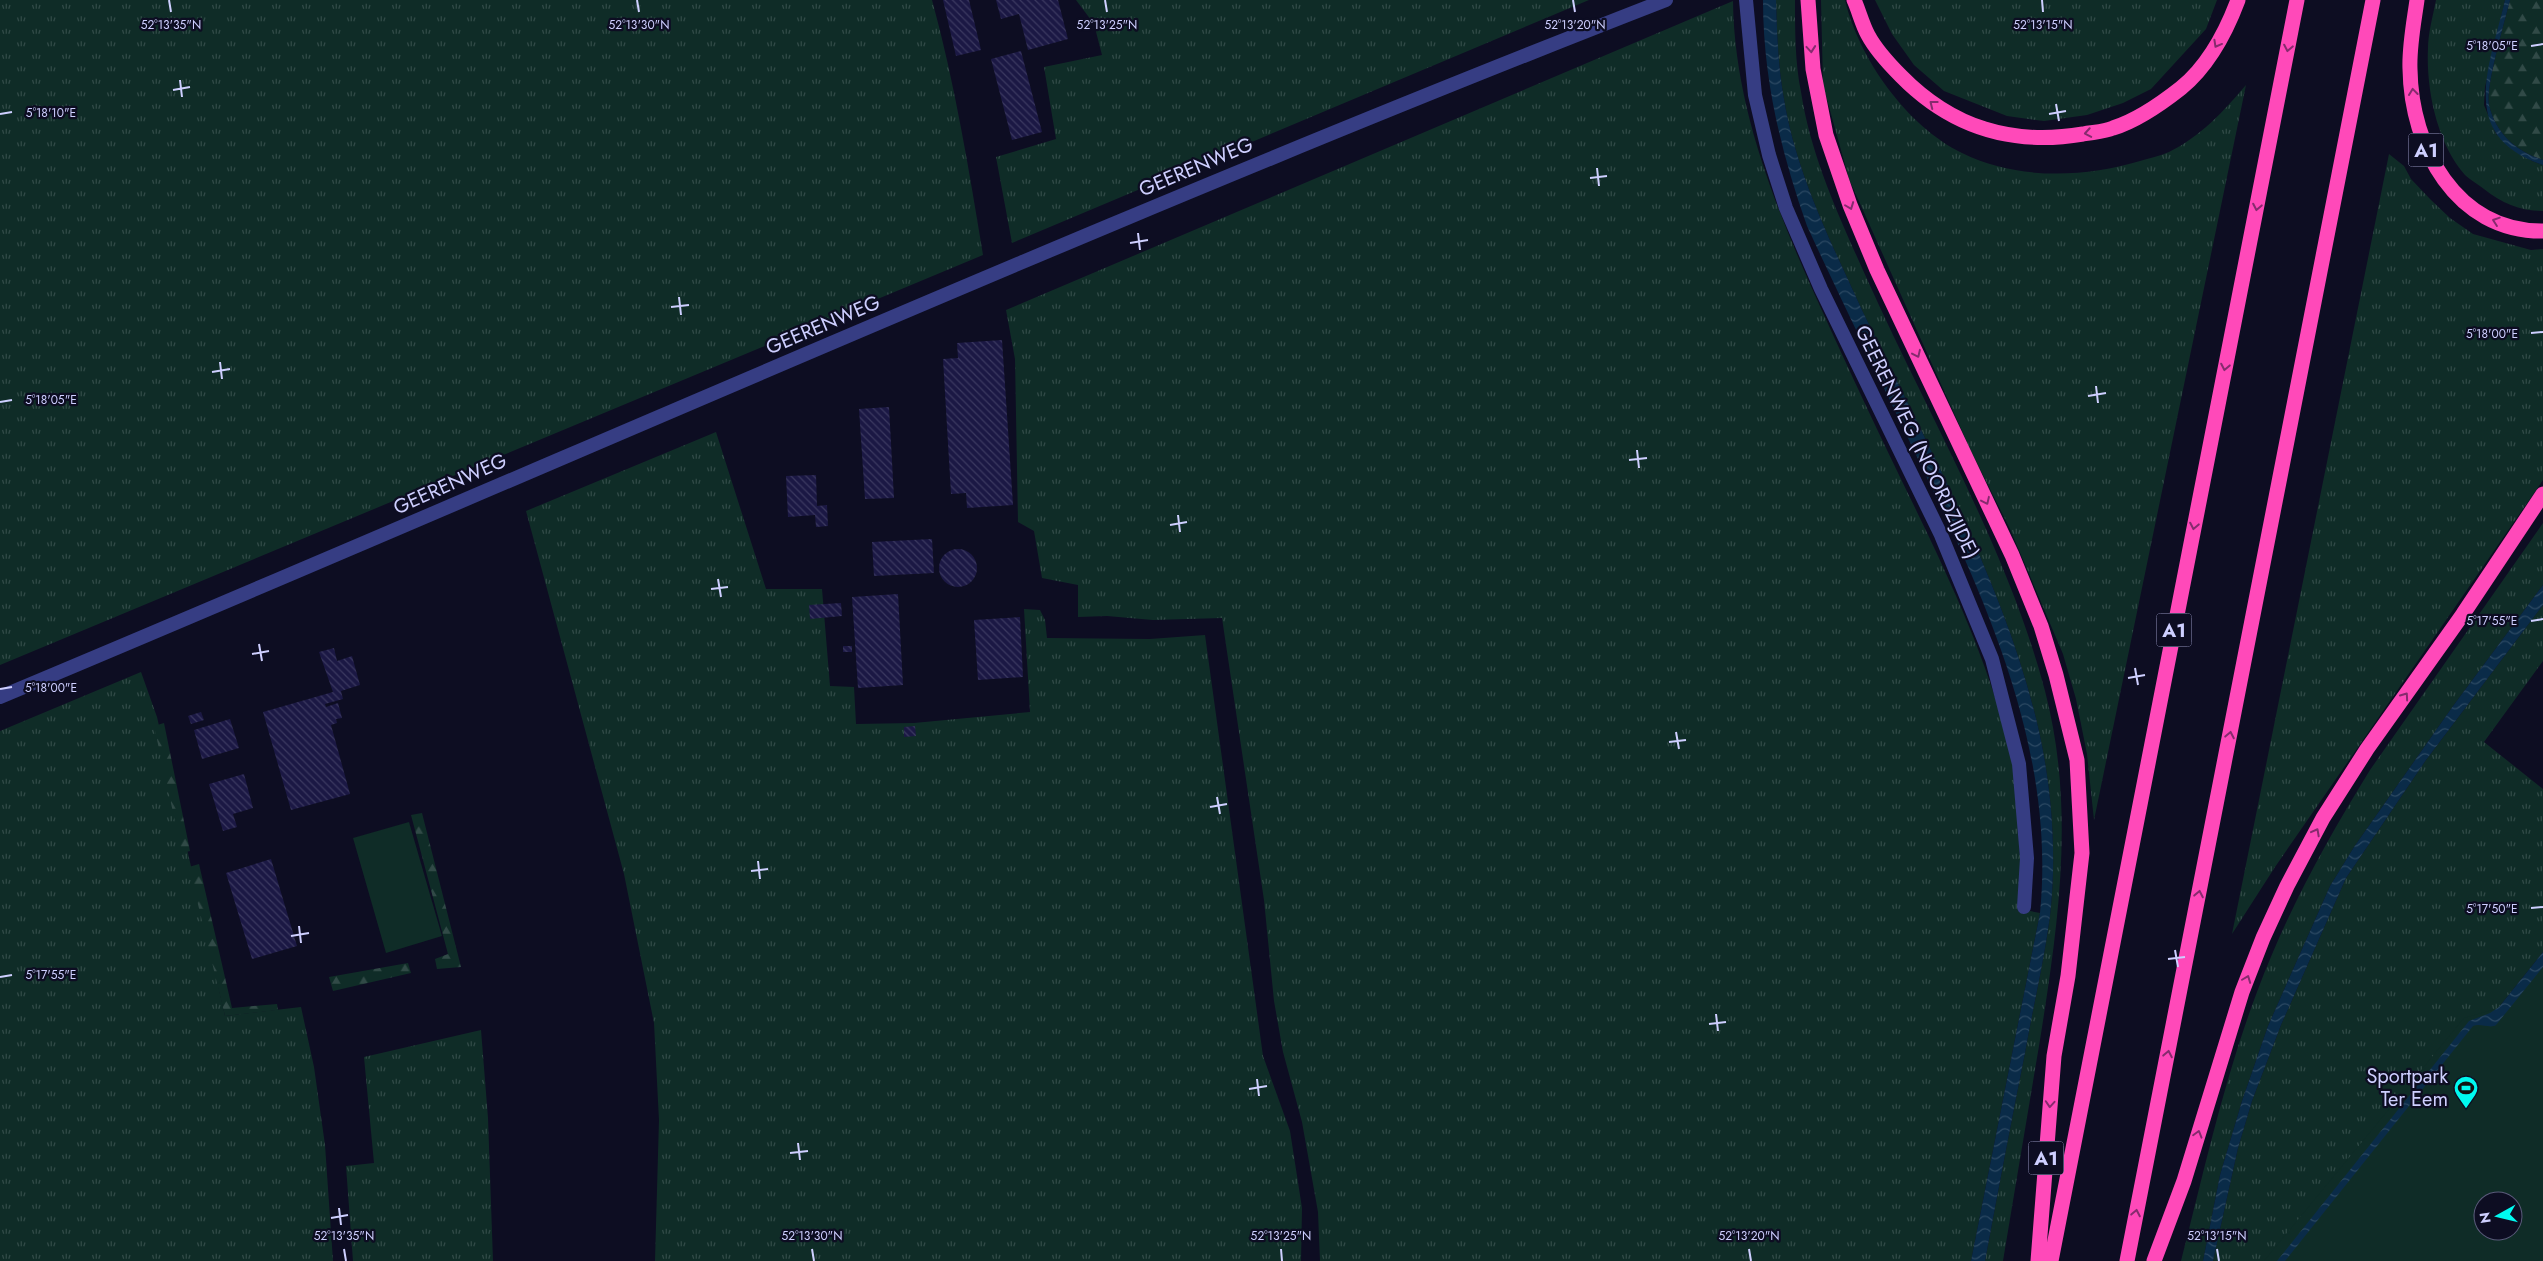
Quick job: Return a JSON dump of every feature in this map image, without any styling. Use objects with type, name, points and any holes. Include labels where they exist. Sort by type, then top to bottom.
[{"type":"highway","name":"A1","points":[[1808,0],[1815,78],[1826,135],[1850,206],[1877,270],[2012,555],[2041,626],[2054,666],[2077,760],[2082,852],[2068,976],[2054,1056],[2038,1261]]},
{"type":"highway","points":[[1854,0],[1868,36],[1891,66],[1914,90],[1946,114],[1982,128],[2018,137],[2054,138],[2113,128],[2145,112],[2182,88],[2209,58],[2230,20],[2238,0]]},
{"type":"highway","name":"A1","points":[[2051,1261],[2297,0]]},
{"type":"highway","points":[[2127,1261],[2373,0]]},
{"type":"highway","name":"A1","points":[[2418,0],[2410,69],[2414,108],[2427,152],[2441,178],[2468,207],[2490,220],[2528,231],[2543,231]]},
{"type":"highway","points":[[2154,1261],[2184,1180],[2242,992],[2262,938],[2287,886],[2324,818],[2367,749],[2463,614],[2543,494]]},
{"type":"street","name":"GEERENWEG","points":[[0,697],[325,561],[604,438],[1317,138],[1666,0]]},
{"type":"street","name":"GEERENWEG (NOORDZIJDE)","points":[[1746,0],[1755,95],[1769,154],[1786,208],[1821,289],[1941,535],[1992,659],[2019,764],[2028,858],[2024,907]]},
{"type":"green space","points":[[0,0],[932,0],[955,95],[983,255],[0,665]]},
{"type":"green space","points":[[1076,0],[1589,0],[1012,243],[996,157],[1056,139],[1044,67],[1102,55],[1094,24]]},
{"type":"green space","points":[[1776,0],[1795,0],[1799,81],[1819,164],[1867,279],[1965,482],[2010,586],[2029,638],[2045,691],[2054,736],[2060,780],[2062,824],[2061,869],[2057,913],[2046,1001],[2003,1261],[1985,1261],[2045,950],[2052,893],[2052,823],[2043,753],[2025,677],[1985,569],[1937,463],[1862,310],[1827,233],[1806,180],[1790,127],[1782,87],[1777,37]]},
{"type":"green space","points":[[1821,0],[1845,0],[1861,45],[1874,67],[1888,88],[1922,126],[1962,153],[1983,162],[2005,168],[2050,174],[2073,173],[2118,167],[2162,155],[2180,146],[2201,131],[2220,114],[2246,85],[2094,820],[2087,754],[2076,699],[2063,654],[2010,529],[1971,451],[1849,179],[1823,85]]},
{"type":"green space","points":[[1875,0],[2217,0],[2206,29],[2151,89],[2123,103],[2087,115],[2044,121],[2007,116],[1944,91],[1914,65],[1892,34]]},
{"type":"green space","points":[[2436,0],[2505,0],[2485,87],[2484,105],[2496,134],[2532,161],[2543,165],[2543,211],[2519,208],[2491,194],[2465,175],[2447,148],[2435,115],[2429,81],[2428,43]]},
{"type":"green space","points":[[2510,0],[2543,0],[2543,160],[2524,152],[2508,140],[2497,125],[2489,105],[2490,84]]},
{"type":"green space","points":[[1733,1],[1735,39],[1748,114],[1784,223],[1824,316],[1961,606],[1988,675],[2014,767],[2020,827],[2020,909],[2040,913],[1971,1261],[1320,1261],[1318,1212],[1302,1122],[1283,1052],[1274,1001],[1264,900],[1222,618],[1153,620],[1107,616],[1078,617],[1078,585],[1042,578],[1034,531],[1018,522],[1015,359],[1006,310]]},
{"type":"green space","points":[[2389,154],[2404,166],[2411,179],[2431,200],[2450,218],[2473,234],[2531,250],[2543,249],[2543,480],[2275,867],[2232,934]]},
{"type":"green space","points":[[716,432],[766,589],[822,589],[830,686],[854,687],[856,724],[914,723],[1030,712],[1024,609],[1040,610],[1045,620],[1047,638],[1150,639],[1205,635],[1263,1056],[1290,1131],[1302,1208],[1301,1261],[655,1261],[659,1120],[654,1023],[624,874],[526,511]]},
{"type":"green space","points":[[2543,523],[2543,585],[2453,706],[2354,847],[2330,886],[2268,1026],[2242,1101],[2220,1175],[2203,1261],[2181,1261],[2234,1058],[2268,963],[2294,906],[2338,824],[2370,770]]},
{"type":"green space","points":[[2543,605],[2543,661],[2484,742],[2543,789],[2543,952],[2499,1007],[2277,1261],[2213,1261],[2238,1148],[2252,1101],[2281,1025],[2346,878],[2426,760]]},
{"type":"green space","points":[[141,672],[157,717],[225,1016],[301,1007],[314,1067],[325,1145],[333,1261],[0,1261],[0,731]]},
{"type":"green space","points":[[164,723],[190,851],[182,853],[154,726]]},
{"type":"green space","points":[[422,813],[461,967],[437,969],[435,959],[448,954],[411,815]]},
{"type":"green space","points":[[409,822],[442,936],[386,953],[353,838]]},
{"type":"green space","points":[[199,864],[232,1008],[277,1004],[278,1010],[225,1016],[189,867]]},
{"type":"green space","name":"Sportpark Ter Eem","points":[[2543,953],[2543,1261],[2264,1261],[2464,1018],[2499,1008]]},
{"type":"green space","points":[[408,963],[411,973],[333,991],[329,977]]},
{"type":"green space","points":[[481,1030],[488,1118],[493,1261],[353,1261],[346,1166],[374,1163],[364,1057]]},
{"type":"water","points":[[1763,0],[1776,0],[1779,62],[1784,99],[1797,154],[1816,207],[1862,310],[1937,463],[1985,569],[2025,677],[2043,753],[2050,799],[2053,846],[2050,916],[2042,967],[1985,1261],[1971,1261],[2040,913],[2042,853],[2037,794],[2026,735],[2010,678],[1991,622],[1943,512],[1807,226],[1789,171],[1775,115],[1766,58]]},
{"type":"water","points":[[2505,0],[2510,0],[2490,84],[2489,105],[2497,125],[2508,140],[2524,152],[2543,160],[2543,165],[2516,152],[2498,136],[2489,117],[2486,96],[2487,74]]},
{"type":"water","points":[[2543,585],[2543,605],[2426,760],[2346,878],[2281,1025],[2252,1101],[2238,1148],[2213,1261],[2203,1261],[2220,1175],[2242,1101],[2268,1026],[2330,886],[2354,847],[2453,706]]},
{"type":"water","points":[[2543,952],[2543,967],[2496,1025],[2473,1026],[2285,1261],[2277,1261],[2469,1021],[2490,1013],[2499,1007]]},
{"type":"building","points":[[943,0],[969,0],[981,50],[956,56]]},
{"type":"building","points":[[996,0],[1058,0],[1068,39],[1028,50],[1019,14],[1001,19]]},
{"type":"building","points":[[1021,51],[1042,132],[1012,140],[991,59]]},
{"type":"building","points":[[1002,340],[1013,505],[967,508],[966,493],[951,494],[943,359],[958,358],[957,343]]},
{"type":"building","points":[[889,407],[894,498],[865,499],[859,409]]},
{"type":"building","points":[[816,475],[817,506],[827,505],[828,526],[816,527],[815,515],[788,517],[786,476]]},
{"type":"building","points":[[932,539],[934,573],[874,576],[872,542]]},
{"type":"building","points":[[958,549],[972,554],[977,568],[972,582],[958,587],[944,582],[939,568],[944,554]]},
{"type":"building","points":[[898,594],[903,685],[858,688],[852,597]]},
{"type":"building","points":[[841,603],[842,616],[810,619],[809,605]]},
{"type":"building","points":[[1020,617],[1023,677],[978,680],[974,620]]},
{"type":"building","points":[[843,646],[852,646],[852,652],[843,652]]},
{"type":"building","points":[[334,648],[337,661],[352,656],[360,685],[341,691],[343,699],[325,704],[326,707],[338,703],[342,718],[336,719],[337,723],[331,725],[350,794],[291,810],[263,712],[333,692],[319,652]]},
{"type":"building","points":[[201,712],[204,720],[191,724],[188,716]]},
{"type":"building","points":[[230,719],[239,748],[202,759],[194,730]]},
{"type":"building","points":[[915,726],[916,736],[904,737],[904,727]]},
{"type":"building","points":[[244,774],[253,808],[233,814],[237,827],[223,831],[209,784]]},
{"type":"building","points":[[271,859],[297,946],[252,959],[226,873]]},
{"type":"place","name":"Sportpark Ter Eem","points":[[2466,1109]]}]
